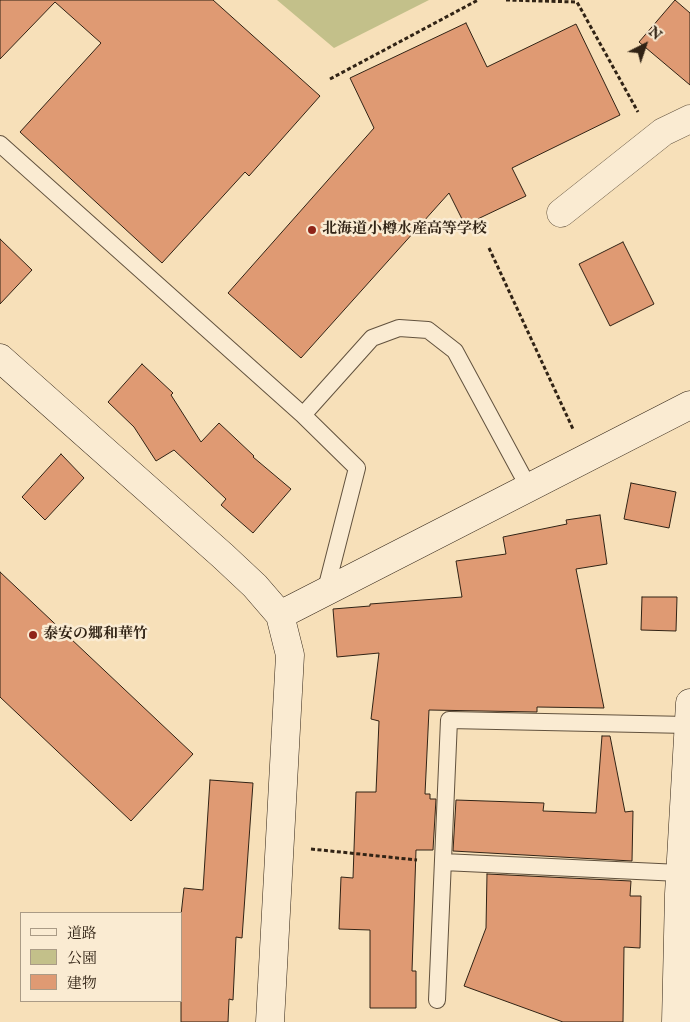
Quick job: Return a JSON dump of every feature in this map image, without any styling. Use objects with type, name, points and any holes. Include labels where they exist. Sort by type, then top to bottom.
[{"type":"street","points":[[561,213],[653,139],[690,119]]},
{"type":"street","points":[[0,358],[255,586],[280,616],[290,655],[270,1022]]},
{"type":"street","points":[[280,616],[690,405]]},
{"type":"street","points":[[676,1022],[680,873],[689,714]]},
{"type":"lane","points":[[0,144],[303,415],[357,468],[325,593]]},
{"type":"lane","points":[[303,415],[372,338],[399,328],[428,330],[455,351],[529,488]]},
{"type":"lane","points":[[437,1000],[449,720],[689,714]]},
{"type":"lane","points":[[442,862],[680,873]]},
{"type":"path","points":[[330,79],[478,0]]},
{"type":"path","points":[[506,0],[577,2],[653,139]]},
{"type":"path","points":[[489,248],[587,458]]},
{"type":"path","points":[[280,846],[442,862]]},
{"type":"green space","points":[[277,0],[429,0],[334,48]]},
{"type":"building","points":[[0,0],[213,0],[320,96],[249,176],[245,172],[162,263],[20,132],[101,43],[55,2],[0,59]]},
{"type":"building","points":[[675,0],[690,13],[690,85],[639,42]]},
{"type":"building","points":[[466,23],[487,67],[576,24],[620,115],[512,168],[526,196],[465,225],[449,193],[301,358],[228,293],[374,128],[350,78]]},
{"type":"building","points":[[0,239],[32,270],[0,304]]},
{"type":"building","points":[[623,242],[654,304],[610,326],[579,264]]},
{"type":"building","points":[[142,364],[173,393],[171,395],[201,442],[219,423],[253,457],[291,489],[253,533],[221,505],[226,499],[174,450],[156,461],[134,427],[108,402]]},
{"type":"building","points":[[61,454],[84,478],[45,520],[22,497]]},
{"type":"building","points":[[631,483],[676,492],[669,528],[624,519]]},
{"type":"building","points":[[600,515],[607,564],[576,569],[604,708],[537,707],[537,712],[429,710],[425,794],[430,794],[430,799],[436,799],[433,850],[416,850],[412,971],[416,971],[416,1008],[370,1008],[370,930],[339,929],[341,877],[353,878],[356,792],[376,792],[379,721],[371,719],[379,653],[337,657],[333,609],[370,606],[370,604],[462,597],[456,561],[506,554],[503,537],[567,524],[566,520]]},
{"type":"building","name":"泰安の郷和華竹","points":[[0,572],[193,754],[131,821],[0,697]]},
{"type":"building","points":[[642,597],[677,597],[676,631],[641,630]]},
{"type":"building","points":[[602,736],[610,736],[625,812],[633,811],[632,861],[453,851],[456,800],[544,803],[543,811],[596,813]]},
{"type":"building","points":[[210,780],[253,783],[242,938],[236,937],[233,1000],[229,999],[228,1022],[181,1022],[181,912],[184,888],[203,890]]},
{"type":"building","points":[[487,874],[631,881],[630,896],[641,896],[640,948],[624,947],[623,1022],[563,1022],[464,986],[486,928]]},
{"type":"place","name":"北海道小樽水産高等学校","points":[[312,230]]},
{"type":"place","name":"泰安の郷和華竹","points":[[33,635]]}]
